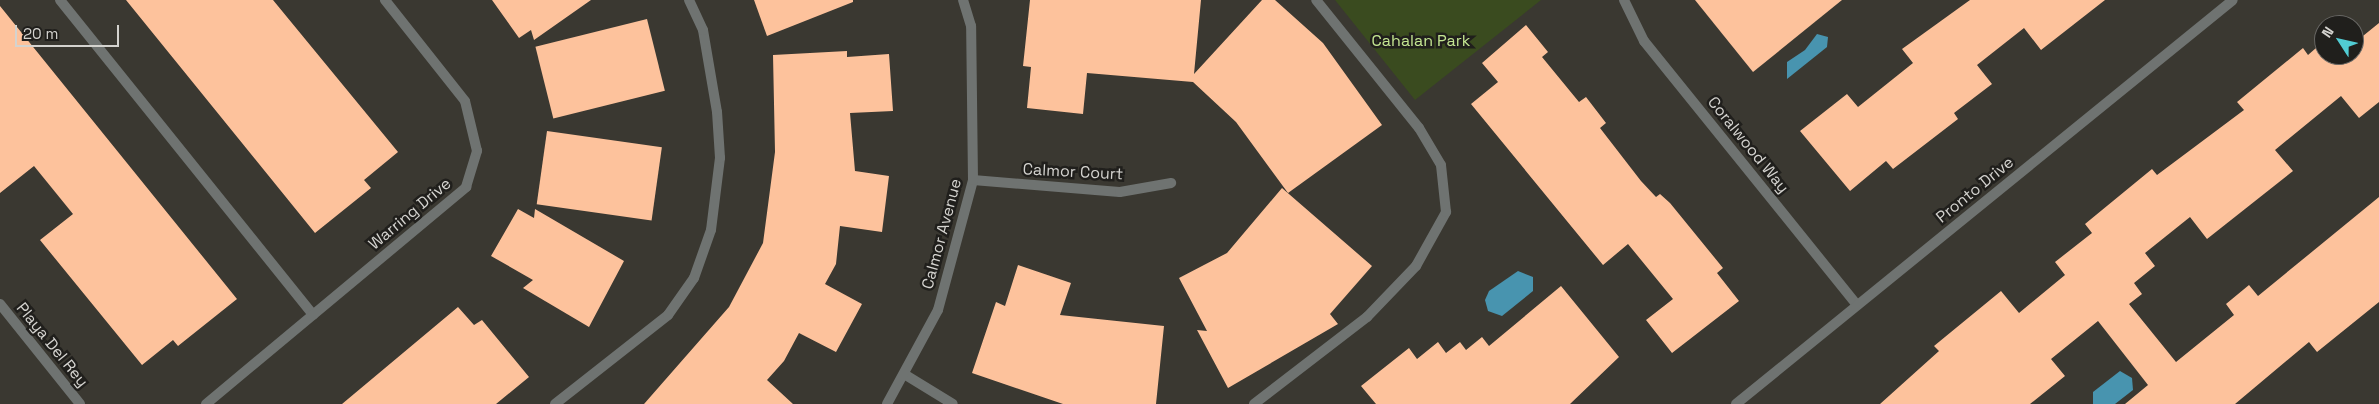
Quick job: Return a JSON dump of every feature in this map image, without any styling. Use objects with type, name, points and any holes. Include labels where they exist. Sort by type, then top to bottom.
[{"type":"street","points":[[60,0],[312,315]]},
{"type":"street","name":"Warring Drive","points":[[206,404],[466,187],[477,151],[465,102],[385,0]]},
{"type":"street","points":[[555,404],[668,315],[694,278],[711,230],[720,158],[717,112],[703,30],[689,0]]},
{"type":"street","name":"Calmor Avenue","points":[[887,404],[938,310],[973,180],[971,26],[963,0]]},
{"type":"street","points":[[1254,404],[1367,316],[1416,266],[1446,212],[1441,166],[1419,128],[1316,0]]},
{"type":"street","name":"Coralwood Way","points":[[1624,0],[1644,41],[1857,305]]},
{"type":"street","name":"Pronto Drive","points":[[1736,404],[2233,0]]},
{"type":"street","name":"Calmor Court","points":[[973,180],[1120,192],[1171,183]]},
{"type":"street","name":"Playa Del Rey","points":[[0,304],[80,404]]},
{"type":"street","points":[[904,374],[953,404]]},
{"type":"green space","name":"Cahalan Park","points":[[1335,0],[1541,0],[1415,100]]},
{"type":"water","points":[[1817,34],[1828,37],[1827,47],[1787,79],[1787,62],[1805,50]]},
{"type":"water","points":[[1518,271],[1533,277],[1533,291],[1502,316],[1488,311],[1485,300],[1489,291]]},
{"type":"water","points":[[2120,371],[2132,378],[2133,390],[2115,404],[2093,404],[2093,392]]},
{"type":"building","points":[[126,0],[273,0],[398,152],[364,180],[371,188],[315,233]]},
{"type":"building","points":[[492,0],[591,0],[534,40],[531,30],[519,38]]},
{"type":"building","points":[[754,0],[853,0],[853,2],[767,36]]},
{"type":"building","points":[[1030,0],[1201,0],[1194,74],[1262,0],[1275,0],[1323,43],[1382,125],[1288,193],[1236,122],[1193,82],[1087,73],[1083,114],[1027,108],[1031,67],[1023,66]]},
{"type":"building","points":[[1695,0],[1842,0],[1753,72]]},
{"type":"building","points":[[1970,0],[2105,0],[2041,50],[2024,28],[1977,65],[1992,84],[1954,113],[1958,119],[1893,169],[1886,161],[1850,191],[1800,131],[1847,94],[1858,107],[1913,63],[1902,49]]},
{"type":"building","points":[[0,6],[237,299],[178,346],[173,340],[142,365],[40,240],[73,214],[34,166],[0,193]]},
{"type":"building","points":[[647,19],[665,91],[553,119],[535,47]]},
{"type":"building","points":[[2379,23],[2379,102],[2359,118],[2341,96],[2275,150],[2293,171],[2207,239],[2190,217],[2145,253],[2155,266],[2134,283],[2142,294],[2129,304],[2176,362],[2234,315],[2226,304],[2249,285],[2258,296],[2379,197],[2379,302],[2317,352],[2309,342],[2235,404],[2125,404],[2148,385],[2098,321],[2051,359],[2065,376],[2030,404],[1880,404],[1939,351],[1934,346],[2001,291],[2019,313],[2065,275],[2055,262],[2092,233],[2085,224],[2152,169],[2157,175],[2244,110],[2237,102],[2303,48],[2308,55],[2314,50],[2314,65],[2364,65],[2364,35]]},
{"type":"building","points":[[1526,25],[1548,52],[1542,57],[1579,102],[1586,97],[1606,123],[1600,128],[1641,181],[1656,197],[1660,194],[1670,203],[1723,268],[1717,273],[1739,301],[1672,353],[1646,320],[1673,299],[1628,244],[1603,265],[1471,104],[1498,82],[1482,63]]},
{"type":"building","points":[[847,51],[847,57],[889,54],[893,111],[850,113],[855,171],[889,176],[882,232],[840,226],[836,264],[825,284],[862,304],[836,352],[799,333],[784,361],[767,380],[793,404],[644,404],[729,307],[763,243],[775,152],[773,55]]},
{"type":"building","points":[[547,131],[662,147],[652,220],[537,204]]},
{"type":"building","points":[[1282,188],[1372,266],[1330,314],[1338,324],[1228,388],[1197,330],[1207,331],[1179,278],[1227,253]]},
{"type":"building","points":[[518,209],[534,218],[535,209],[624,261],[589,327],[523,288],[533,280],[491,256]]},
{"type":"building","points":[[1018,265],[1071,283],[1060,315],[1164,326],[1156,404],[1063,404],[972,373],[996,302],[1005,306]]},
{"type":"building","points":[[1561,286],[1619,357],[1570,404],[1376,404],[1361,386],[1409,348],[1417,359],[1438,342],[1446,353],[1460,342],[1466,350],[1482,337],[1489,346]]},
{"type":"building","points":[[458,307],[474,325],[482,320],[529,377],[496,404],[342,404]]}]
